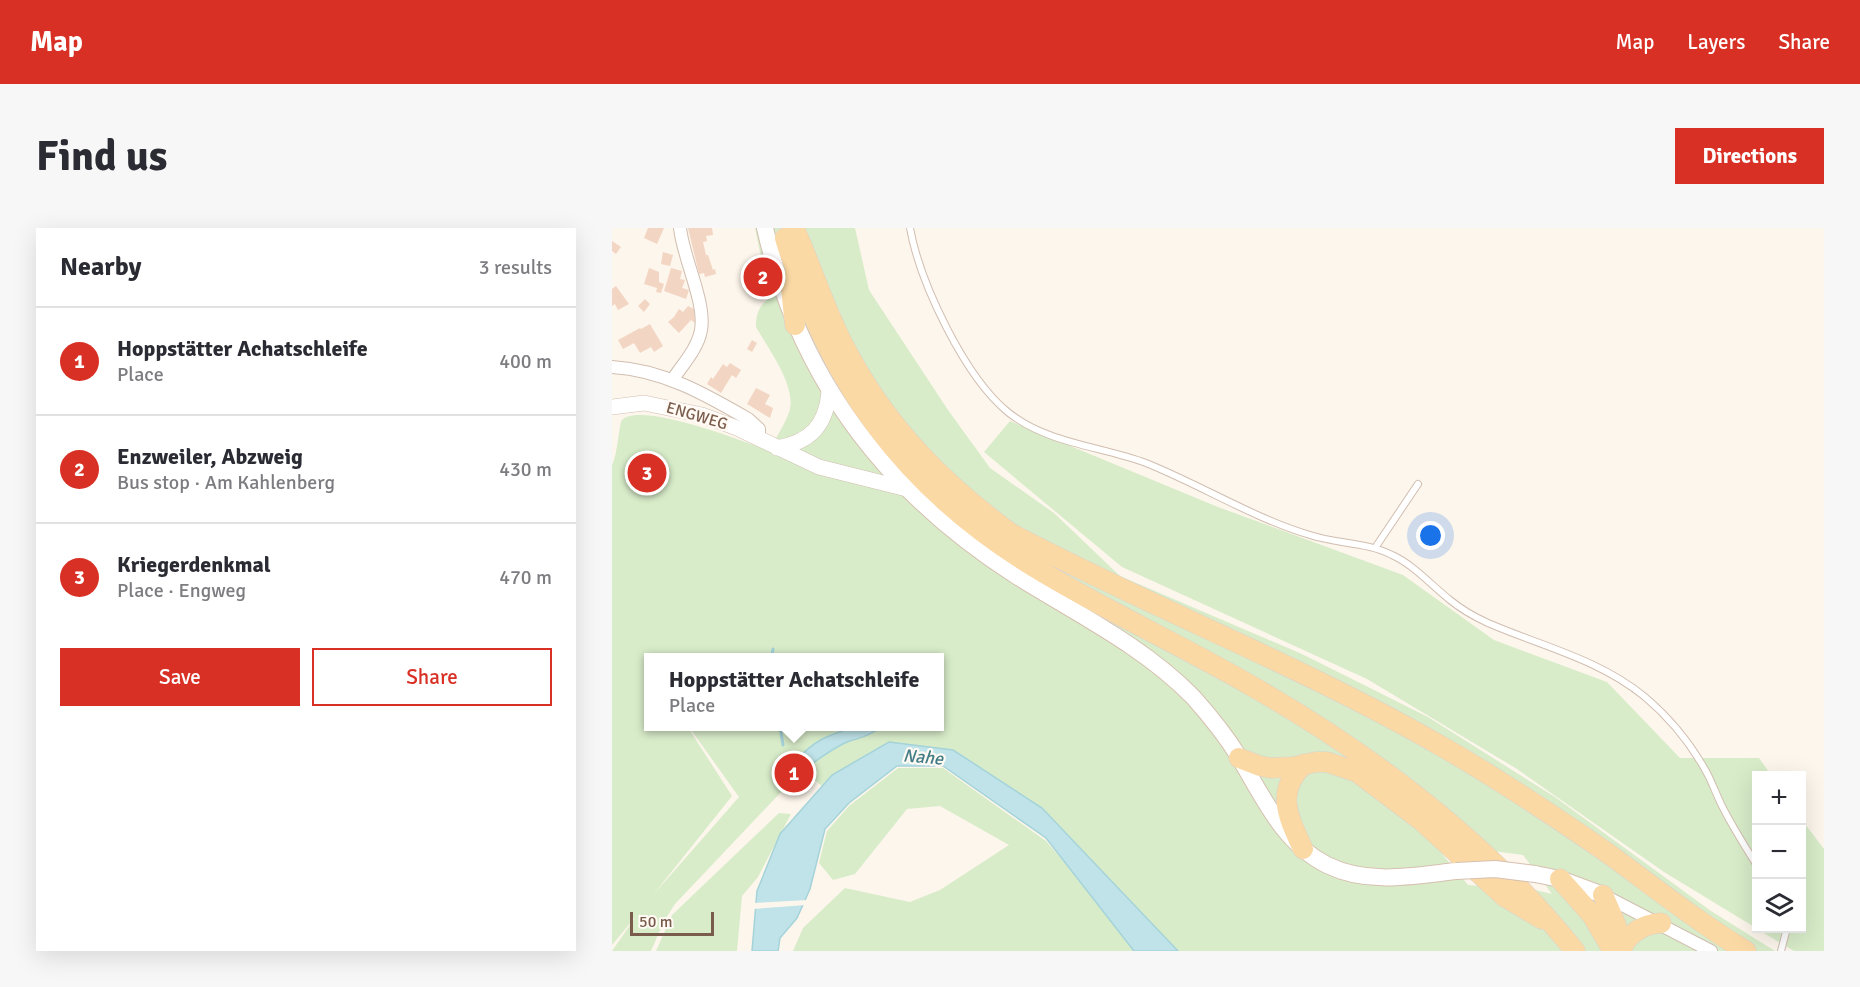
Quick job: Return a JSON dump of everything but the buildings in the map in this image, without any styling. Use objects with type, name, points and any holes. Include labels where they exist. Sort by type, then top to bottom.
[{"type":"main road","points":[[765,228],[781,288],[795,325],[829,392],[865,443],[907,489],[947,526],[990,558],[1115,636],[1165,672],[1206,711],[1239,758],[1277,820],[1303,849],[1327,865],[1366,877],[1397,878],[1495,869],[1535,873],[1560,879],[1603,895],[1616,924],[1620,951]]},
{"type":"main road","points":[[791,231],[795,325]]},
{"type":"main road","points":[[791,231],[807,256],[843,345],[877,401],[899,431],[939,474],[974,506],[1135,624]]},
{"type":"main road","points":[[791,231],[803,295],[830,354],[866,413],[885,439],[936,494],[994,540],[1032,566],[1135,624],[1248,683],[1342,740],[1377,765],[1496,863],[1575,951]]},
{"type":"main road","points":[[1010,533],[1079,569],[1349,696],[1439,745],[1539,807],[1746,951]]},
{"type":"main road","points":[[1239,758],[1271,768],[1327,762],[1357,772],[1422,821],[1505,897],[1533,915],[1553,924]]},
{"type":"main road","points":[[1303,849],[1287,813],[1286,798],[1293,777],[1304,764]]},
{"type":"main road","points":[[1560,879],[1592,915],[1613,951]]},
{"type":"main road","points":[[1620,951],[1626,940],[1636,931],[1648,925],[1661,923]]},
{"type":"street","points":[[673,379],[698,340],[702,321],[680,228]]},
{"type":"street","points":[[612,368],[637,370],[673,379],[748,419],[759,429],[759,438]]},
{"type":"street","points":[[777,448],[791,446],[804,440],[814,431],[823,419],[828,406],[829,392]]},
{"type":"street","name":"ENGWEG","points":[[612,407],[630,404],[658,405],[702,415],[759,438],[819,467],[907,489]]},
{"type":"street","points":[[1603,895],[1661,923],[1711,951]]},
{"type":"lane","points":[[910,228],[918,264],[940,315],[981,384],[1012,416],[1050,435],[1144,463],[1312,536],[1375,549],[1403,562],[1469,613],[1515,634],[1576,656],[1627,684],[1668,719],[1696,755],[1721,805],[1752,857]]},
{"type":"lane","points":[[1375,549],[1418,484]]},
{"type":"lane","points":[[1780,951],[1785,933]]},
{"type":"green space","points":[[755,228],[855,228],[869,290],[948,410],[990,468],[1054,513],[1120,576],[1302,654],[1428,717],[1555,797],[1711,911],[1775,951],[1178,951],[1042,808],[953,750],[832,775],[822,786],[789,759],[779,770],[784,789],[675,904],[664,921],[651,951],[612,951],[637,915],[612,945],[612,465],[621,422],[633,416],[670,419],[717,432],[769,451],[784,424],[790,409],[790,399],[785,378],[756,327],[758,312],[768,299]],"holes":[[[644,653],[944,653],[944,731],[692,731],[739,797],[653,895],[732,796],[690,731],[644,731]],[[1493,851],[1523,855],[1552,894],[1531,889],[1468,885],[1443,855]]]},
{"type":"green space","points":[[1010,421],[1218,507],[1403,575],[1494,640],[1607,682],[1680,758],[1759,758],[1768,771],[1752,771],[1752,926],[1664,872],[1517,769],[1367,679],[1122,567],[984,452]]},
{"type":"green space","points":[[898,768],[943,768],[1046,841],[1089,891],[1134,951],[793,951],[803,928],[845,888],[910,902],[940,890],[1009,845],[940,806],[907,809],[855,874],[833,880],[819,863],[827,831],[849,806]]},
{"type":"green space","points":[[779,813],[791,814],[758,877],[742,896],[737,951],[656,951],[672,915]]},
{"type":"green space","points":[[1806,825],[1824,849],[1824,951],[1794,951],[1764,933],[1806,933]]},
{"type":"water","points":[[875,731],[835,748],[802,771],[793,763],[808,749],[836,733]]},
{"type":"water","name":"Nahe","points":[[889,742],[953,750],[1042,808],[1178,951],[1134,951],[1046,838],[943,766],[897,766],[849,803],[825,829],[810,889],[797,918],[780,938],[778,951],[752,951],[757,891],[780,834],[832,775]]},
{"type":"pier","points":[[808,900],[806,905],[753,909],[753,903]]},
{"type":"waterway","points":[[772,653],[773,649]]},
{"type":"waterway","points":[[781,731],[783,745]]},
{"type":"place","name":"Enzweiler, Abzweig","points":[[763,277]]},
{"type":"place","name":"Kriegerdenkmal","points":[[647,473]]},
{"type":"place","name":"Hoppstätter Achatschleife","points":[[794,773]]}]
